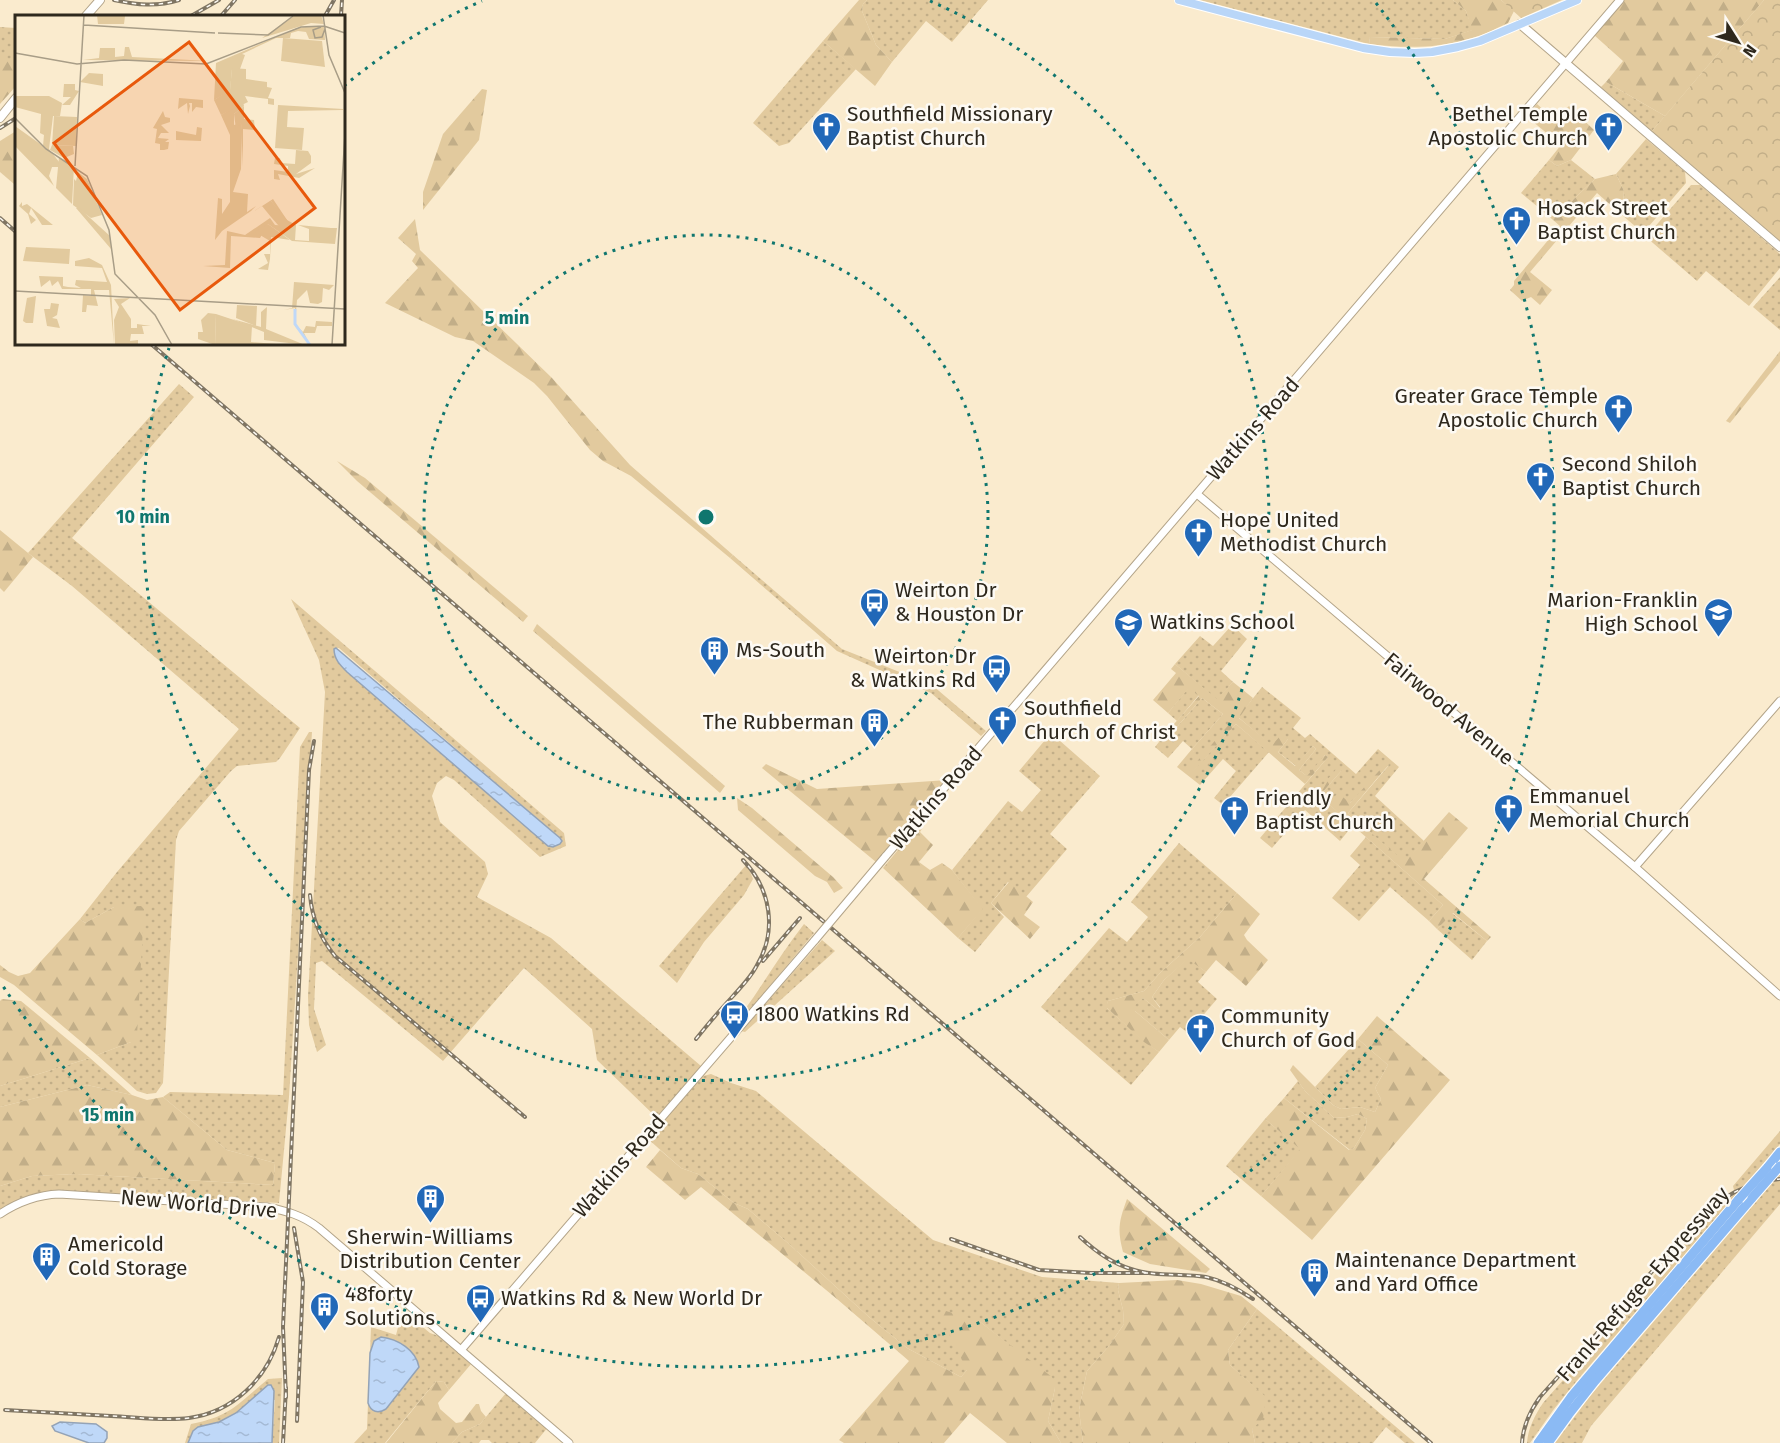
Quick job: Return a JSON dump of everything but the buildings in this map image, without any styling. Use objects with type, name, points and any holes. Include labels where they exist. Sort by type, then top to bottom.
[{"type":"highway","name":"Frank-Refugee Expressway","points":[[1542,1441],[1578,1388],[1780,1152]]},
{"type":"highway","name":"Frank-Refugee Expressway","points":[[1542,1441],[1569,1414],[1780,1166]]},
{"type":"main road","points":[[87,15],[100,0]]},
{"type":"main road","points":[[1179,0],[1346,44],[1390,52],[1432,52],[1452,49],[1480,41],[1576,0]]},
{"type":"main road","points":[[1520,24],[1780,247]]},
{"type":"main road","points":[[0,118],[15,99]]},
{"type":"street","name":"Watkins Road","points":[[462,1350],[1620,0]]},
{"type":"street","name":"Fairwood Avenue","points":[[1197,494],[1635,867],[1780,996]]},
{"type":"street","points":[[1635,867],[1780,701]]},
{"type":"street","name":"New World Drive","points":[[0,1214],[34,1198],[59,1194],[267,1207],[294,1213],[319,1228],[462,1350]]},
{"type":"street","points":[[462,1350],[474,1363],[569,1443]]},
{"type":"green space","points":[[859,0],[867,0],[863,4],[862,11],[876,45],[892,62],[875,86],[823,41]]},
{"type":"green space","points":[[867,0],[988,0],[952,42],[926,21],[892,62],[876,45],[862,11],[863,4]]},
{"type":"green space","points":[[1200,0],[1453,0],[1466,11],[1473,30],[1445,39],[1370,37],[1369,44]]},
{"type":"green space","points":[[1453,0],[1501,0],[1514,11],[1508,23],[1478,36],[1443,45],[1418,47],[1369,44],[1370,37],[1445,39],[1472,30],[1466,11]]},
{"type":"green space","points":[[1501,0],[1562,0],[1521,18]]},
{"type":"green space","points":[[1624,0],[1764,0],[1665,116],[1606,82],[1623,61],[1594,35]]},
{"type":"green space","points":[[1764,0],[1780,0],[1780,241],[1652,131]]},
{"type":"green space","points":[[0,27],[15,28],[15,60],[0,60]]},
{"type":"green space","points":[[823,41],[856,69],[789,143],[779,146],[753,123]]},
{"type":"green space","points":[[0,60],[15,60],[15,87],[0,104]]},
{"type":"green space","points":[[1606,82],[1665,116],[1652,131],[1601,87]]},
{"type":"green space","points":[[482,89],[487,90],[479,140],[423,210],[423,192],[443,134]]},
{"type":"green space","points":[[1537,104],[1555,120],[1569,106],[1594,130],[1571,160],[1557,166],[1549,160],[1561,145],[1526,116]]},
{"type":"green space","points":[[15,132],[14,184],[0,172],[0,141]]},
{"type":"green space","points":[[1646,139],[1685,172],[1686,183],[1643,233],[1622,215],[1624,191],[1616,174]]},
{"type":"green space","points":[[1549,160],[1557,166],[1571,160],[1595,179],[1560,212],[1546,205],[1538,207],[1521,193]]},
{"type":"green space","points":[[1616,174],[1624,191],[1622,215],[1597,193],[1530,272],[1552,290],[1540,305],[1531,297],[1522,301],[1510,290],[1514,281],[1560,226],[1538,207],[1546,205],[1560,212],[1595,179]]},
{"type":"green space","points":[[1691,185],[1700,185],[1780,254],[1780,268],[1749,306],[1706,271],[1697,281],[1646,237]]},
{"type":"green space","points":[[415,219],[420,250],[552,378],[630,465],[733,555],[730,558],[631,476],[603,461],[590,450],[534,383],[473,341],[455,337],[385,303],[418,268],[412,261],[416,254],[398,238]]},
{"type":"green space","points":[[1780,277],[1780,330],[1753,307]]},
{"type":"green space","points":[[1780,351],[1780,361],[1730,423],[1726,421]]},
{"type":"green space","points":[[179,384],[194,397],[72,538],[300,728],[276,762],[237,766],[231,771],[179,831],[176,840],[163,1083],[156,1093],[147,1094],[137,1091],[97,1055],[131,1042],[114,907],[85,923],[80,919],[239,729],[72,586],[28,553]]},
{"type":"green space","points":[[337,461],[365,478],[528,616],[523,622],[357,481]]},
{"type":"green space","points":[[0,530],[33,557],[4,592],[0,588]]},
{"type":"green space","points":[[733,555],[842,649],[932,685],[986,731],[981,736],[931,693],[837,651],[730,558]]},
{"type":"green space","points":[[291,599],[564,833],[566,846],[540,857],[454,780],[446,776],[437,783],[432,796],[440,822],[485,862],[488,874],[477,897],[551,938],[701,1066],[657,1118],[597,1060],[592,1029],[524,968],[443,1061],[322,961],[316,963],[314,1009],[326,1045],[317,1052],[309,1025],[308,996],[325,692],[319,660]],"holes":[[[336,648],[339,648],[560,838],[548,846],[347,672]]]},
{"type":"green space","points":[[537,624],[725,786],[720,793],[533,631]]},
{"type":"green space","points":[[1232,625],[1247,639],[1221,671],[1233,682],[1217,700],[1175,664],[1200,636],[1213,646]]},
{"type":"green space","points":[[1175,664],[1217,699],[1233,682],[1253,698],[1239,718],[1272,745],[1282,734],[1288,739],[1278,752],[1295,766],[1313,746],[1316,749],[1299,770],[1307,776],[1325,755],[1328,757],[1305,784],[1236,724],[1190,775],[1187,773],[1232,721],[1227,717],[1194,753],[1192,749],[1223,714],[1202,698],[1169,736],[1166,733],[1199,696],[1189,688],[1168,713],[1153,700],[1176,673],[1171,669]]},
{"type":"green space","points":[[1189,687],[1199,695],[1177,721],[1168,713]]},
{"type":"green space","points":[[1262,687],[1301,718],[1293,728],[1305,738],[1310,734],[1356,774],[1378,749],[1399,767],[1375,796],[1424,841],[1405,863],[1348,813],[1390,764],[1350,803],[1331,801],[1322,793],[1342,770],[1316,793],[1353,825],[1340,841],[1305,810],[1272,848],[1260,838],[1328,757],[1325,755],[1308,777],[1299,770],[1316,749],[1313,746],[1296,766],[1278,752],[1288,739],[1272,746],[1238,717]]},
{"type":"green space","points":[[1202,698],[1223,714],[1192,749],[1183,741],[1168,758],[1155,747],[1166,733],[1170,735]]},
{"type":"green space","points":[[1227,716],[1233,721],[1188,773],[1190,774],[1236,724],[1269,752],[1223,805],[1214,798],[1236,771],[1223,759],[1200,785],[1177,767],[1192,749],[1194,752]]},
{"type":"green space","points":[[309,732],[312,732],[289,1097],[279,1203],[61,1191],[29,1197],[0,1210],[0,1186],[32,1176],[77,1174],[273,1185],[275,1163],[227,1150],[163,1097],[170,1092],[283,1095],[300,747]]},
{"type":"green space","points":[[1051,733],[1100,776],[1050,834],[1067,849],[1026,897],[1008,882],[991,903],[1004,917],[975,952],[958,938],[982,909],[952,870],[1008,801],[1022,812],[1041,790],[1019,771]]},
{"type":"green space","points":[[1387,762],[1390,763],[1348,813],[1405,862],[1449,812],[1468,828],[1424,879],[1491,937],[1487,941],[1453,913],[1437,929],[1429,921],[1443,905],[1316,793],[1338,767],[1342,770],[1322,793],[1331,800],[1338,793],[1350,803]]},
{"type":"green space","points":[[766,764],[817,789],[947,780],[876,862],[762,768]]},
{"type":"green space","points":[[737,798],[752,808],[843,888],[834,893],[827,882],[815,876],[738,810]]},
{"type":"green space","points":[[941,798],[920,832],[933,845],[919,862],[930,870],[942,863],[952,870],[983,909],[958,938],[883,868]]},
{"type":"green space","points":[[1366,837],[1443,905],[1429,921],[1390,887],[1359,921],[1332,898],[1360,865],[1350,856]]},
{"type":"green space","points":[[1179,843],[1237,893],[1200,937],[1160,973],[1144,991],[1108,1001],[1107,1008],[1159,1052],[1131,1085],[1041,1007],[1109,928],[1127,942],[1148,917],[1131,902]]},
{"type":"green space","points":[[747,864],[753,879],[744,895],[704,942],[677,983],[659,966]]},
{"type":"green space","points":[[1009,882],[1033,902],[1024,915],[1040,927],[1030,939],[991,903]]},
{"type":"green space","points":[[1237,893],[1260,914],[1244,935],[1268,960],[1246,986],[1216,960],[1206,972],[1188,959],[1164,980],[1152,997],[1160,1008],[1158,1010],[1143,998],[1135,1005],[1135,1011],[1169,1040],[1159,1052],[1144,1042],[1106,1007],[1108,1001],[1144,991],[1160,973],[1200,937]]},
{"type":"green space","points":[[141,906],[144,909],[137,1036],[131,1042],[97,1055],[14,985],[0,977],[0,965],[18,976],[30,973],[80,919],[85,923],[114,907]]},
{"type":"green space","points":[[1452,913],[1487,941],[1472,960],[1437,929]]},
{"type":"green space","points":[[804,924],[814,933],[744,1017],[743,1012]]},
{"type":"green space","points":[[822,940],[835,951],[745,1032],[741,1031]]},
{"type":"green space","points":[[1188,958],[1206,972],[1198,982],[1217,999],[1188,1033],[1180,1027],[1169,1040],[1135,1011],[1135,1004],[1143,998],[1158,1010],[1160,1007],[1152,997],[1164,980]]},
{"type":"green space","points":[[2,999],[21,1001],[90,1058],[0,1086],[0,1001]]},
{"type":"green space","points":[[1377,1016],[1450,1080],[1312,1240],[1261,1196],[1300,1149],[1265,1119],[1284,1098],[1349,1150],[1354,1148],[1365,1130],[1367,1119],[1358,1114],[1334,1118],[1305,1091],[1290,1070],[1293,1065],[1333,1105],[1341,1109],[1360,1107],[1375,1112],[1381,1099],[1375,1088],[1388,1065],[1358,1039]]},
{"type":"green space","points":[[1358,1039],[1388,1065],[1375,1088],[1381,1099],[1375,1112],[1360,1107],[1341,1109],[1333,1105],[1315,1087]]},
{"type":"green space","points":[[90,1058],[132,1095],[87,1085],[0,1107],[0,1086]]},
{"type":"green space","points":[[711,1074],[756,1091],[933,1240],[1042,1277],[1119,1283],[1118,1290],[1124,1324],[1109,1346],[1087,1371],[1079,1410],[1083,1443],[1061,1443],[1048,1421],[1055,1388],[1008,1344],[979,1321],[967,1370],[961,1377],[907,1348],[748,1209],[734,1203],[698,1174],[681,1168],[648,1139],[703,1076]]},
{"type":"green space","points":[[1298,1081],[1305,1091],[1334,1118],[1358,1114],[1367,1119],[1365,1130],[1354,1148],[1350,1150],[1284,1098]]},
{"type":"green space","points":[[87,1085],[147,1100],[163,1097],[227,1150],[275,1163],[273,1185],[77,1174],[32,1176],[0,1186],[0,1107]]},
{"type":"green space","points":[[1265,1119],[1301,1149],[1261,1196],[1226,1166]]},
{"type":"green space","points":[[1780,1131],[1780,1144],[1579,1378],[1530,1443],[1527,1443],[1532,1422],[1543,1403],[1701,1222],[1735,1194],[1733,1186]]},
{"type":"green space","points":[[660,1150],[681,1168],[698,1174],[734,1203],[748,1209],[907,1348],[961,1377],[967,1370],[942,1319],[946,1311],[979,1321],[1052,1377],[1055,1388],[1048,1421],[1061,1443],[1007,1443],[970,1413],[944,1443],[844,1443],[839,1440],[909,1361],[701,1187],[685,1200],[646,1167]]},
{"type":"green space","points":[[1780,1174],[1780,1204],[1591,1426],[1582,1443],[1555,1443],[1590,1396]]},
{"type":"green space","points":[[1127,1199],[1210,1269],[1206,1273],[1150,1264],[1123,1252],[1120,1225]]},
{"type":"green space","points":[[1177,1280],[1201,1284],[1241,1296],[1257,1309],[1228,1350],[1230,1365],[1266,1397],[1263,1419],[1252,1429],[1255,1443],[1083,1443],[1079,1410],[1087,1371],[1109,1346],[1124,1324],[1118,1290],[1119,1283]]},
{"type":"green space","points":[[1257,1309],[1415,1443],[1405,1443],[1386,1427],[1373,1443],[1255,1443],[1252,1429],[1265,1397],[1230,1365],[1228,1350]]},
{"type":"green space","points":[[407,1314],[430,1333],[447,1339],[472,1363],[449,1390],[444,1382],[436,1381],[385,1443],[354,1443],[367,1429],[368,1403],[376,1411],[386,1408],[419,1367],[374,1341],[370,1353],[371,1327],[396,1335],[401,1316]]},
{"type":"green space","points":[[282,1378],[279,1443],[272,1443],[275,1400],[251,1401],[236,1413],[219,1422],[193,1431],[188,1443],[185,1443],[191,1424],[225,1413],[268,1379]]},
{"type":"green space","points":[[436,1381],[444,1382],[449,1390],[438,1403],[440,1409],[456,1423],[462,1422],[476,1404],[479,1404],[486,1417],[480,1424],[462,1432],[452,1443],[386,1443]]},
{"type":"green space","points":[[506,1393],[548,1427],[535,1443],[492,1443],[489,1440],[481,1440],[479,1443],[452,1443],[462,1432],[480,1424]]},
{"type":"water","points":[[336,648],[560,838],[562,841],[560,844],[553,847],[548,846],[347,672],[336,659],[334,649]]},
{"type":"water","points":[[381,1337],[405,1346],[414,1355],[419,1367],[386,1409],[378,1412],[373,1410],[368,1403],[370,1353],[374,1341]]},
{"type":"water","points":[[268,1385],[271,1385],[274,1391],[272,1443],[188,1443],[193,1431],[198,1427],[219,1422],[236,1413]]},
{"type":"water","points":[[60,1422],[96,1424],[107,1432],[107,1438],[104,1443],[89,1443],[55,1431],[52,1426]]},
{"type":"railway","points":[[114,0],[147,4],[163,4],[179,0]]},
{"type":"railway","points":[[193,15],[219,0]]},
{"type":"railway","points":[[222,15],[235,0]]},
{"type":"railway","points":[[326,15],[334,0]]},
{"type":"railway","points":[[341,15],[342,0]]},
{"type":"railway","points":[[0,128],[15,119]]},
{"type":"railway","points":[[0,218],[15,231]]},
{"type":"railway","points":[[152,345],[1431,1443]]},
{"type":"railway","points":[[286,1397],[283,1327],[309,770],[314,741]]},
{"type":"railway","points":[[696,1039],[751,975],[763,953],[767,939],[769,925],[765,897],[760,884],[743,860]]},
{"type":"railway","points":[[310,895],[318,928],[335,956],[525,1117]]},
{"type":"railway","points":[[763,961],[800,918]]},
{"type":"railway","points":[[1522,1443],[1528,1419],[1540,1397],[1698,1220],[1716,1204],[1735,1192],[1756,1183],[1780,1179]]},
{"type":"railway","points":[[294,1228],[303,1282],[297,1421]]},
{"type":"railway","points":[[1080,1237],[1104,1256],[1124,1266],[1149,1273],[1206,1277],[1231,1286],[1253,1299]]},
{"type":"railway","points":[[951,1239],[1039,1270],[1148,1273]]},
{"type":"railway","points":[[5,1410],[159,1419],[205,1415],[234,1401],[257,1380],[266,1367],[279,1337]]},
{"type":"railway","points":[[283,1443],[286,1388]]},
{"type":"place","name":"Southfield Missionary Baptist Church","points":[[826,152]]},
{"type":"place","name":"Bethel Temple Apostolic Church","points":[[1609,152]]},
{"type":"place","name":"Hosack Street Baptist Church","points":[[1516,246]]},
{"type":"place","name":"Greater Grace Temple Apostolic Church","points":[[1619,434]]},
{"type":"place","name":"Second Shiloh Baptist Church","points":[[1541,502]]},
{"type":"place","name":"Hope United Methodist Church","points":[[1199,558]]},
{"type":"place","name":"Weirton Dr & Houston Dr","points":[[874,628]]},
{"type":"place","name":"Marion-Franklin High School","points":[[1719,638]]},
{"type":"place","name":"Watkins School","points":[[1129,648]]},
{"type":"place","name":"Ms-South","points":[[715,676]]},
{"type":"place","name":"Weirton Dr & Watkins Rd","points":[[997,694]]},
{"type":"place","name":"Southfield Church of Christ","points":[[1003,746]]},
{"type":"place","name":"The Rubberman","points":[[875,748]]},
{"type":"place","name":"Emmanuel Memorial Church","points":[[1508,834]]},
{"type":"place","name":"Friendly Baptist Church","points":[[1234,836]]},
{"type":"place","name":"1800 Watkins Rd","points":[[734,1040]]},
{"type":"place","name":"Community Church of God","points":[[1200,1054]]},
{"type":"place","name":"Sherwin-Williams Distribution Center","points":[[430,1224]]},
{"type":"place","name":"Americold Cold Storage","points":[[47,1282]]},
{"type":"place","name":"Maintenance Department and Yard Office","points":[[1314,1298]]},
{"type":"place","name":"Watkins Rd & New World Dr","points":[[480,1324]]},
{"type":"place","name":"48forty Solutions","points":[[324,1332]]}]
